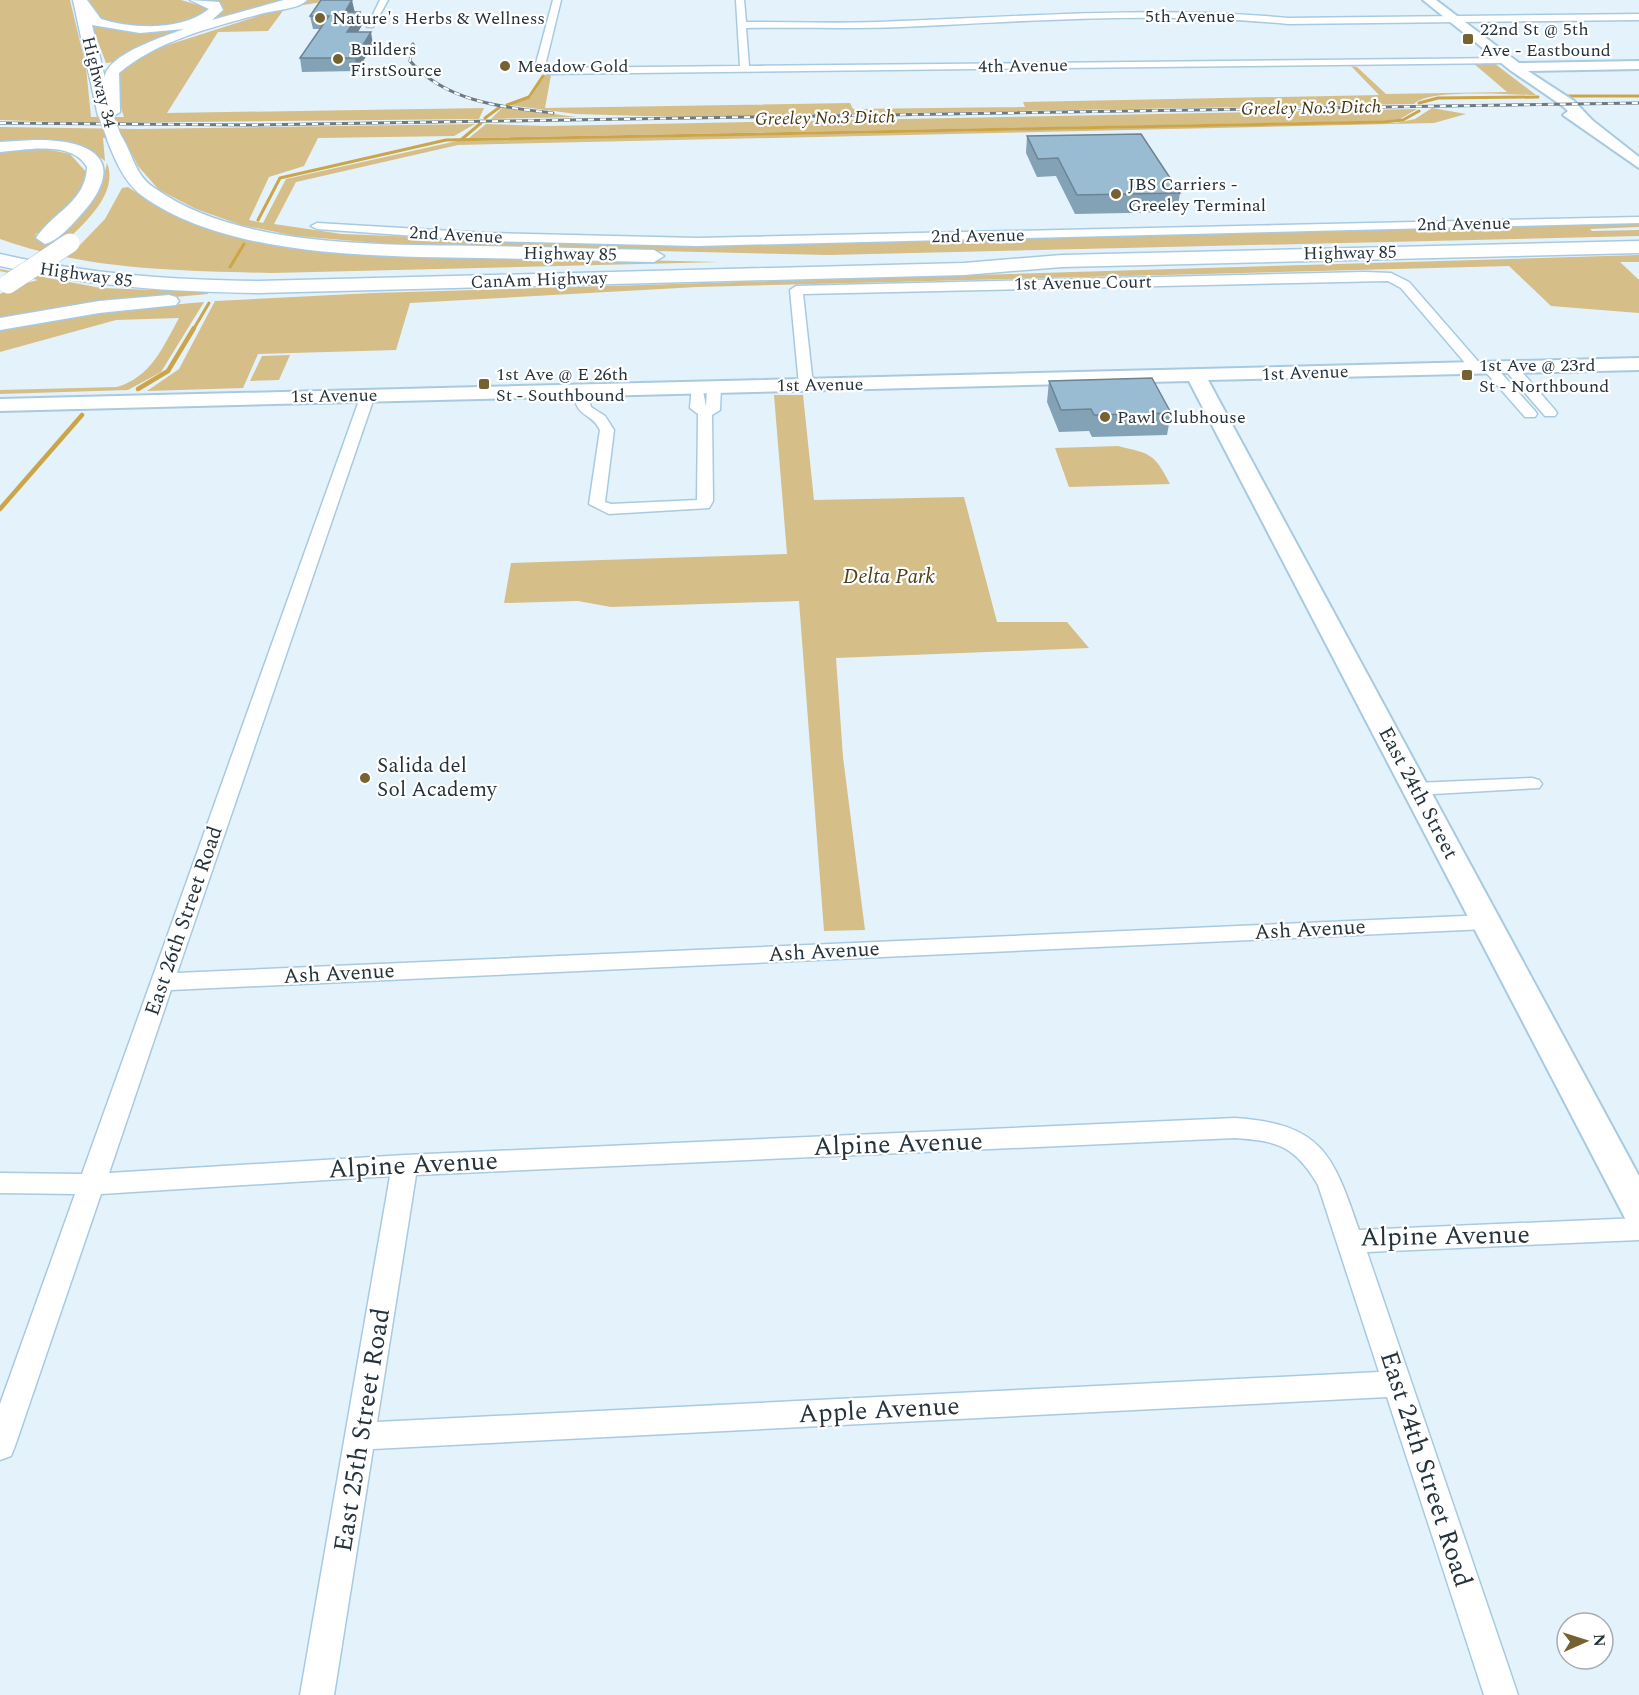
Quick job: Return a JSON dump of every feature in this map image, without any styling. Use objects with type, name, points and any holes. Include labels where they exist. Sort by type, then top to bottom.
[{"type":"highway","points":[[80,0],[96,22],[134,29],[186,24],[208,17],[216,10],[214,5],[196,0]]},
{"type":"highway","name":"Highway 34","points":[[80,0],[106,117],[115,140],[111,153],[114,175]]},
{"type":"highway","points":[[106,117],[112,112],[112,72],[126,59],[147,48],[301,0]]},
{"type":"highway","name":"Highway 85","points":[[115,140],[136,180],[166,203],[208,221],[285,238],[339,245],[450,251],[710,258],[957,257],[1062,261]]},
{"type":"highway","points":[[0,147],[56,145],[85,154],[95,165],[95,178],[84,199],[67,219],[3,279]]},
{"type":"highway","points":[[3,279],[70,243],[85,231]]},
{"type":"highway","points":[[0,245],[46,258],[118,269],[238,276],[592,270],[903,259]]},
{"type":"highway","name":"Highway 85","points":[[761,274],[964,269],[1062,261],[1639,247]]},
{"type":"highway","name":"Highway 85","points":[[0,260],[83,277],[180,285],[257,287],[461,282]]},
{"type":"highway","name":"CanAm Highway","points":[[461,282],[761,274]]},
{"type":"highway","points":[[0,324],[139,303],[402,289],[461,282]]},
{"type":"street","points":[[370,25],[384,0]]},
{"type":"street","name":"4th Avenue","points":[[557,0],[542,70],[1510,63],[1639,65]]},
{"type":"street","points":[[740,0],[745,69]]},
{"type":"street","points":[[1429,0],[1539,85],[1541,93],[1574,118],[1587,123],[1639,164]]},
{"type":"street","points":[[1256,6],[1267,19]]},
{"type":"street","points":[[1001,7],[1006,17]]},
{"type":"street","name":"5th Avenue","points":[[741,25],[909,24],[1006,17],[1237,16],[1288,21],[1639,17]]},
{"type":"street","name":"2nd Avenue","points":[[317,226],[487,237],[697,242],[1639,220]]},
{"type":"street","name":"1st Avenue Court","points":[[806,385],[796,290],[1371,276],[1391,277],[1405,285],[1530,414]]},
{"type":"street","name":"1st Avenue","points":[[0,405],[1639,364]]},
{"type":"street","points":[[1510,367],[1550,413]]},
{"type":"street","name":"East 24th Street","points":[[1196,376],[1639,1210]]},
{"type":"street","points":[[581,391],[580,405],[585,413],[599,419],[607,430],[597,504],[609,509],[702,505],[705,501],[705,412],[712,410],[705,387]]},
{"type":"street","name":"East 26th Street Road","points":[[0,1446],[368,396]]},
{"type":"street","points":[[1416,789],[1532,784]]},
{"type":"street","name":"Ash Avenue","points":[[163,982],[1486,922]]},
{"type":"street","name":"Alpine Avenue","points":[[0,1183],[92,1184],[405,1165],[1235,1128],[1264,1130],[1296,1140],[1314,1155],[1330,1183],[1350,1242],[1639,1229]]},
{"type":"street","name":"East 25th Street Road","points":[[317,1695],[405,1165]]},
{"type":"street","name":"East 24th Street Road","points":[[1350,1242],[1501,1695]]},
{"type":"street","name":"Apple Avenue","points":[[361,1436],[1398,1384]]},
{"type":"green space","points":[[0,0],[70,0],[86,67],[91,117],[124,117],[118,99],[120,70],[143,53],[308,0],[334,0],[285,8],[268,31],[218,32],[167,113],[484,108],[479,119],[91,123],[0,120]]},
{"type":"green space","points":[[89,0],[181,0],[209,8],[210,11],[183,23],[140,26],[96,19]]},
{"type":"green space","points":[[206,0],[293,0],[264,7],[115,62],[106,63],[92,26],[127,31],[178,27],[220,5]]},
{"type":"green space","points":[[1473,63],[1494,63],[1536,95],[1453,94],[1423,99],[1414,104],[678,117],[576,114],[508,105],[531,97],[544,75],[551,75],[545,108],[850,103],[853,109],[1025,107],[1023,102],[1379,95],[1351,66],[1357,67],[1386,94],[1507,92]]},
{"type":"green space","points":[[503,107],[576,117],[491,119]]},
{"type":"green space","points":[[1432,108],[1466,114],[1434,123],[458,145],[296,182],[274,224],[342,234],[604,244],[804,244],[1639,222],[1639,227],[1590,229],[1592,231],[1639,230],[1639,236],[829,255],[401,245],[296,236],[241,225],[196,209],[159,190],[138,166],[123,137],[103,138],[105,161],[81,149],[55,144],[0,145],[0,127],[138,129],[475,124],[454,136],[318,138],[304,166],[269,177],[249,220],[263,223],[286,179],[457,141],[1396,123],[1415,119]]},
{"type":"green space","points":[[1417,109],[1400,119],[1382,121],[469,138],[486,124],[546,126]]},
{"type":"green space","points":[[37,147],[70,154],[86,172],[81,192],[75,200],[60,216],[35,235],[79,246],[105,219],[122,188],[128,187],[154,203],[207,225],[290,240],[488,256],[720,262],[272,273],[169,270],[100,263],[32,249],[0,239],[0,150]]},
{"type":"green space","points":[[107,163],[110,174],[108,185],[99,206],[67,240],[57,237],[88,204],[100,186]]},
{"type":"green space","points":[[1639,255],[1639,262],[1620,262],[1639,280],[1639,313],[1551,306],[1509,266],[697,287],[410,303],[396,350],[258,354],[243,388],[147,391],[179,369],[215,301],[373,293]]},
{"type":"green space","points":[[0,269],[101,288],[207,292],[208,294],[130,301],[0,321],[0,294],[15,286],[38,280],[0,271]]},
{"type":"green space","points":[[204,302],[161,372],[128,390],[0,394],[0,390],[117,387],[129,382],[139,376],[155,360],[179,318],[116,320],[0,352],[0,329],[112,310]]},
{"type":"green space","points":[[290,355],[279,380],[250,381],[262,356]]},
{"type":"green space","name":"Delta Park","points":[[774,395],[803,395],[814,500],[964,497],[997,622],[1067,622],[1089,648],[836,658],[843,757],[865,930],[824,931],[799,601],[611,607],[578,601],[504,603],[511,563],[787,554]]},
{"type":"green space","points":[[1118,446],[1150,456],[1160,466],[1170,484],[1069,487],[1055,448]]},
{"type":"building","points":[[321,0],[352,0],[345,12],[360,12],[347,32],[371,32],[355,58],[300,58],[329,16],[310,16]]},
{"type":"building","points":[[1141,134],[1180,193],[1077,195],[1058,158],[1038,159],[1027,136]]},
{"type":"building","points":[[1152,378],[1171,413],[1094,415],[1091,409],[1061,410],[1049,381]]},
{"type":"waterway","points":[[507,105],[529,97],[543,76]]},
{"type":"waterway","points":[[1568,96],[1639,96]]},
{"type":"waterway","points":[[1419,103],[1438,98],[1538,97]]},
{"type":"waterway","points":[[485,118],[500,107]]},
{"type":"waterway","name":"Greeley No.3 Ditch","points":[[258,220],[280,178],[446,140],[1383,122],[1403,120],[1419,111]]},
{"type":"waterway","points":[[462,139],[481,123]]},
{"type":"waterway","name":"Greeley No.3 Ditch","points":[[230,267],[244,244]]},
{"type":"waterway","name":"Greeley No.3 Ditch","points":[[193,330],[209,303]]},
{"type":"waterway","name":"Greeley No.3 Ditch","points":[[138,389],[168,371],[194,328]]},
{"type":"waterway","name":"Greeley No.3 Ditch","points":[[0,509],[82,415]]},
{"type":"railway","points":[[413,44],[410,61],[440,86],[495,105],[553,113]]},
{"type":"railway","points":[[0,123],[249,125],[1639,103]]},
{"type":"place","name":"Nature's Herbs & Wellness","points":[[320,18]]},
{"type":"place","name":"22nd St @ 5th Ave - Eastbound","points":[[1468,39]]},
{"type":"place","name":"Builders FirstSource","points":[[338,59]]},
{"type":"place","name":"Meadow Gold","points":[[505,66]]},
{"type":"place","name":"JBS Carriers - Greeley Terminal","points":[[1116,194]]},
{"type":"place","name":"1st Ave @ 23rd St - Northbound","points":[[1467,375]]},
{"type":"place","name":"1st Ave @ E 26th St - Southbound","points":[[484,384]]},
{"type":"place","name":"Pawl Clubhouse","points":[[1105,417]]},
{"type":"place","name":"Salida del Sol Academy","points":[[365,778]]}]
